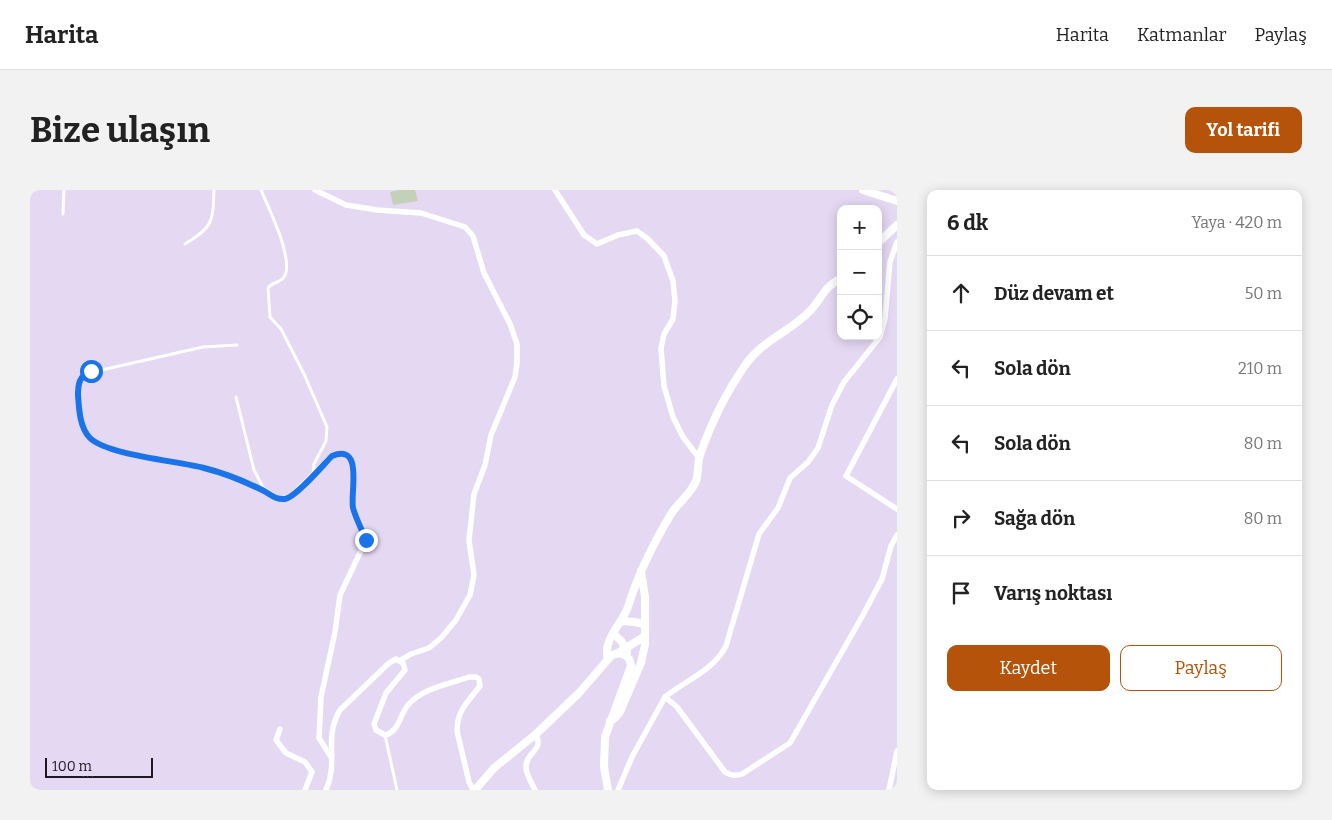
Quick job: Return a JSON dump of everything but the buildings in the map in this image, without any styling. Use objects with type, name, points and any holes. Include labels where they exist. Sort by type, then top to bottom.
[{"type":"street","points":[[316,190],[346,205],[377,210],[422,213],[465,227],[473,236],[484,274],[510,324],[517,344],[515,377],[491,435],[486,464],[474,494],[469,540],[474,575],[470,595],[456,620],[429,648],[400,660],[392,660],[340,710],[333,725],[331,735],[331,778],[326,790]]},
{"type":"street","points":[[555,190],[584,235],[590,241],[597,244],[618,235],[637,230],[664,256],[673,281],[674,301],[673,319],[664,334],[661,348],[664,386],[673,417],[683,437],[699,458]]},
{"type":"street","points":[[863,190],[897,201]]},
{"type":"street","points":[[882,239],[897,225]]},
{"type":"street","points":[[618,790],[632,758],[665,698],[678,687],[711,667],[722,654],[759,534],[778,508],[790,478],[808,462],[818,448],[832,405],[844,382],[880,337],[885,318],[890,262],[897,242]]},
{"type":"street","points":[[608,658],[607,647],[621,621],[641,571],[662,528],[689,493],[696,480],[699,458],[711,424],[748,362],[764,344],[811,310],[826,288],[837,281]]},
{"type":"street","points":[[897,379],[846,476],[897,509]]},
{"type":"street","points":[[265,492],[279,499],[289,498],[336,454],[344,454],[354,463],[353,506],[366,540],[340,595],[335,632],[320,697],[319,738],[331,757]]},
{"type":"street","points":[[665,698],[677,708],[725,772],[729,774],[738,776],[742,774],[790,743],[882,579],[891,546],[897,535]]},
{"type":"street","points":[[610,721],[620,712],[642,663],[645,645],[645,596],[641,571]]},
{"type":"street","points":[[621,621],[644,624]]},
{"type":"street","points":[[608,790],[604,751],[605,737],[631,666],[626,648],[614,634]]},
{"type":"street","points":[[400,660],[405,666],[405,670],[386,693],[375,718],[376,730],[385,735],[395,730],[408,704],[419,695],[469,677],[476,677],[480,681],[480,686],[460,711],[457,724],[469,782],[474,790],[494,768],[536,734],[579,693],[608,658],[645,636]]},
{"type":"street","points":[[618,653],[629,658]]},
{"type":"street","points":[[280,729],[276,740],[286,753],[305,762],[312,772],[305,790]]},
{"type":"street","points":[[535,790],[526,768],[528,760],[539,743],[536,734]]},
{"type":"street","points":[[889,790],[897,752]]},
{"type":"lane","points":[[63,214],[64,190]]},
{"type":"lane","points":[[185,244],[202,234],[208,227],[213,212],[214,190]]},
{"type":"lane","points":[[261,190],[278,227],[286,257],[284,278],[270,284],[268,288],[270,317],[281,328],[327,427],[326,441],[314,464],[313,474]]},
{"type":"lane","points":[[237,345],[203,347],[84,374],[78,383],[80,416],[82,426],[90,438],[106,447],[204,468],[265,492]]},
{"type":"lane","points":[[236,397],[254,470],[265,492]]},
{"type":"lane","points":[[385,735],[397,790]]},
{"type":"green space","points":[[415,190],[418,201],[393,205],[390,192]]},
{"type":"route","points":[[91,371],[84,374],[78,383],[80,416],[82,426],[90,438],[97,444],[106,447],[204,468],[279,499],[289,498],[294,495],[332,456],[344,454],[354,463],[353,506],[366,540]]}]
